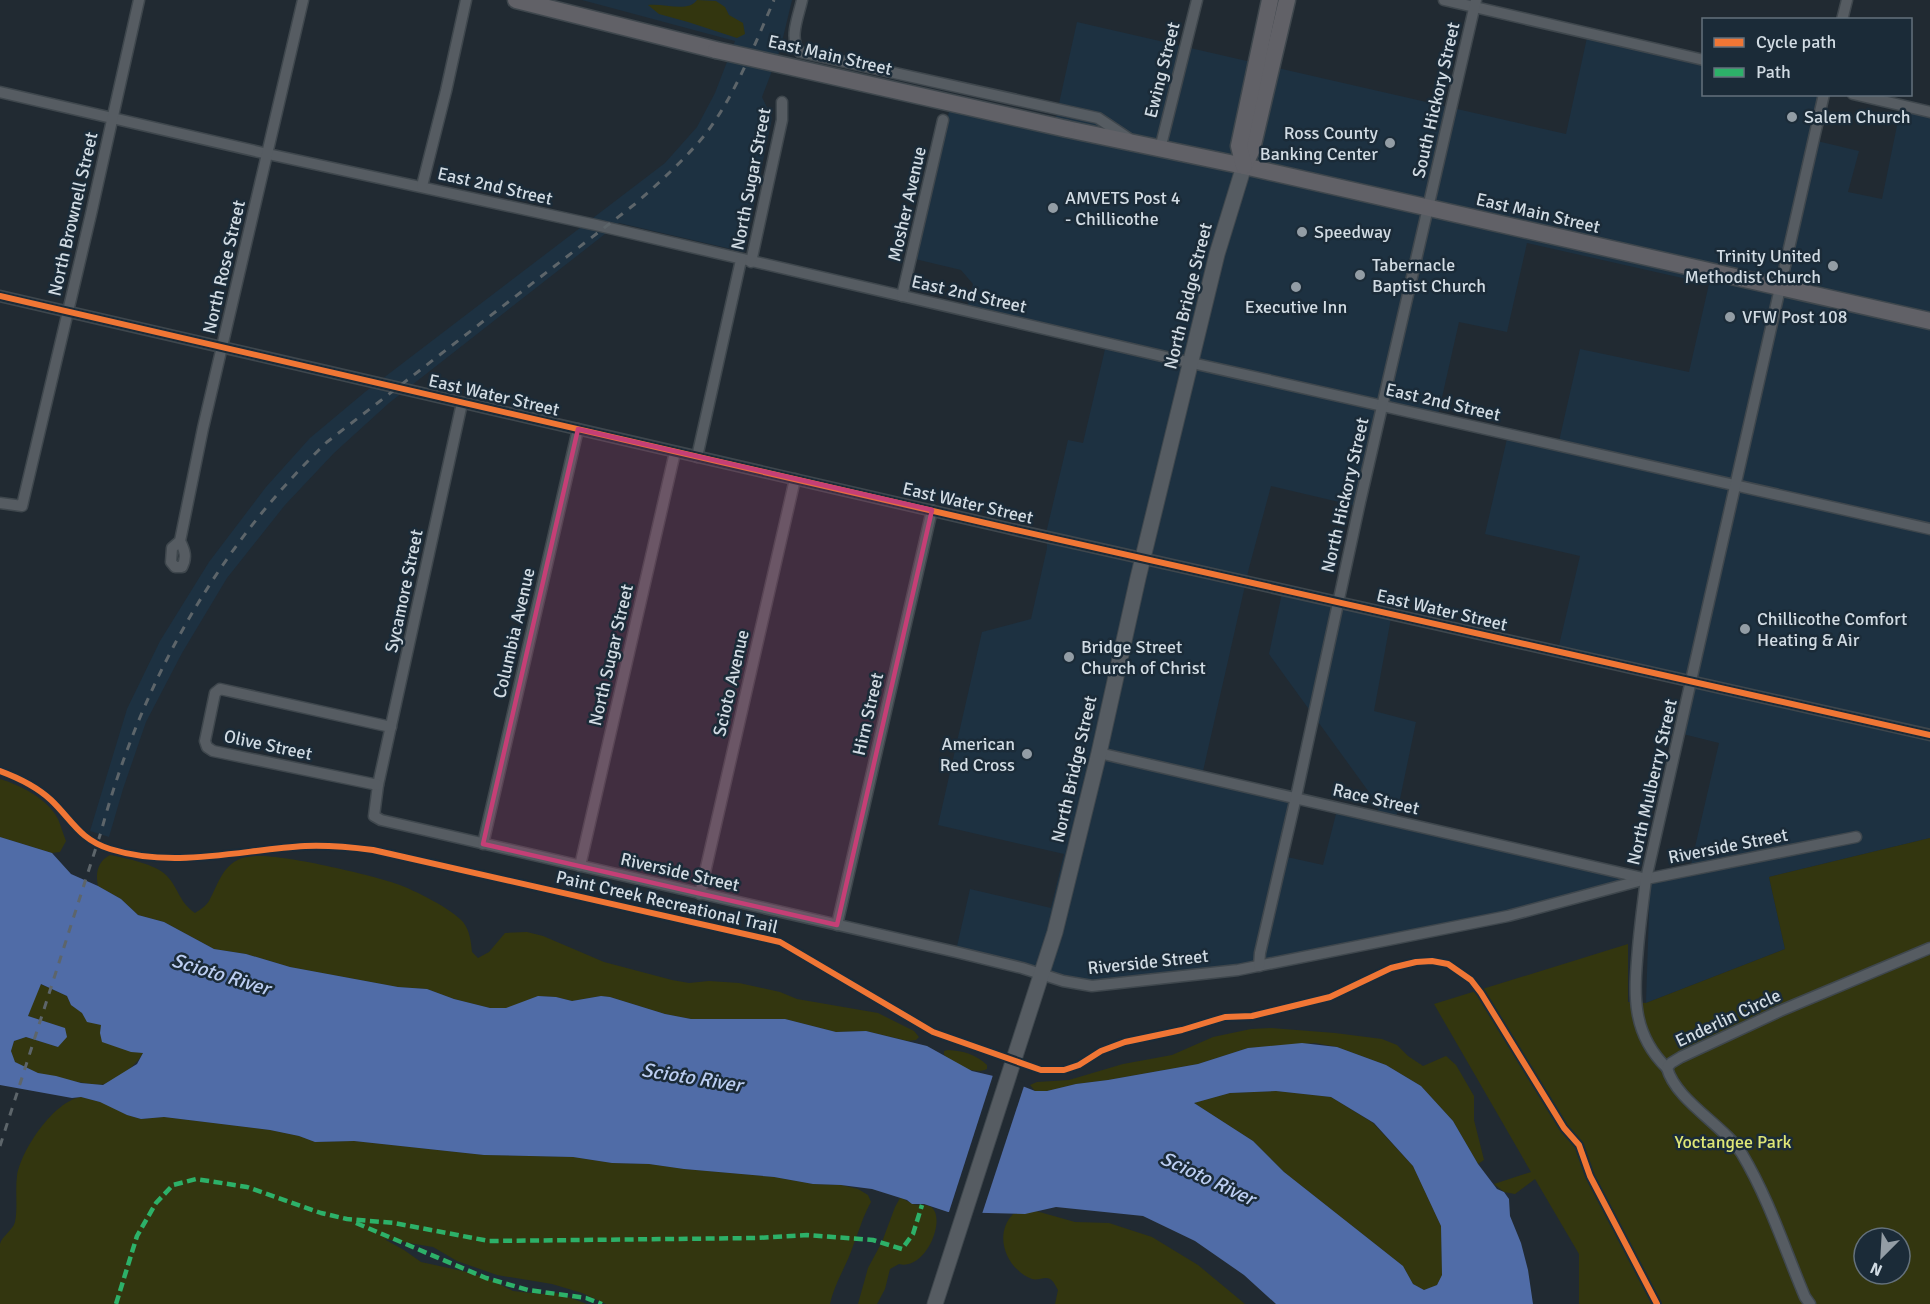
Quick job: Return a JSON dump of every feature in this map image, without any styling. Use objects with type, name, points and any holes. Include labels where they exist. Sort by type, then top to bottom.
[{"type":"main road","name":"East Main Street","points":[[516,0],[716,50],[1067,129],[1244,166],[1930,321]]},
{"type":"main road","points":[[1244,166],[1239,146],[1270,0]]},
{"type":"main road","points":[[1244,166],[1252,149],[1287,0]]},
{"type":"main road","name":"North Bridge Street","points":[[935,1304],[1055,932],[1217,254],[1244,166]]},
{"type":"street","name":"North Brownell Street","points":[[0,503],[22,506],[139,0]]},
{"type":"street","name":"North Rose Street","points":[[180,541],[222,347],[303,0]]},
{"type":"street","points":[[422,186],[466,0]]},
{"type":"street","name":"East Main Street","points":[[802,0],[794,38],[796,48],[805,54],[1098,118],[1137,144]]},
{"type":"street","name":"Ewing Street","points":[[1160,149],[1197,0]]},
{"type":"street","points":[[1444,0],[1475,4],[1702,60]]},
{"type":"street","points":[[1842,18],[1847,0]]},
{"type":"street","name":"South Hickory Street","points":[[1427,208],[1475,4]]},
{"type":"street","name":"East 2nd Street","points":[[0,92],[1930,529]]},
{"type":"street","name":"North Mulberry Street","points":[[1667,1068],[1654,1055],[1646,1040],[1639,1022],[1635,991],[1646,879],[1824,96]]},
{"type":"street","points":[[1862,96],[1930,112]]},
{"type":"street","name":"North Sugar Street","points":[[697,456],[782,120],[782,102]]},
{"type":"street","name":"Mosher Avenue","points":[[902,296],[944,120]]},
{"type":"street","name":"North Hickory Street","points":[[1259,966],[1337,601],[1427,208]]},
{"type":"street","name":"East Water Street","points":[[0,296],[462,404],[1930,735]]},
{"type":"street","name":"Sycamore Street","points":[[378,785],[462,404]]},
{"type":"street","name":"Columbia Avenue","points":[[483,844],[578,429]]},
{"type":"street","name":"North Sugar Street","points":[[580,866],[675,452]]},
{"type":"street","name":"Scioto Avenue","points":[[700,894],[795,479]]},
{"type":"street","name":"Hirn Street","points":[[837,925],[932,510]]},
{"type":"street","name":"Olive Street","points":[[378,785],[213,751],[207,747],[205,741],[215,693],[220,690],[391,727]]},
{"type":"street","name":"Race Street","points":[[1099,753],[1646,879]]},
{"type":"street","name":"Riverside Street","points":[[378,785],[373,812],[377,819],[968,954],[1042,975],[1092,986],[1259,966],[1508,916],[1646,879],[1856,837]]},
{"type":"street","name":"Enderlin Circle","points":[[1810,1304],[1805,1298],[1774,1221],[1741,1153],[1680,1089],[1670,1077],[1667,1068],[1677,1059],[1780,1011],[1930,948]]},
{"type":"highlighted area","points":[[578,429],[932,510],[837,925],[483,844]]},
{"type":"shaded area","points":[[582,0],[792,0],[780,50],[762,97],[772,118],[744,252],[619,223],[389,403],[334,453],[285,505],[227,578],[182,653],[146,722],[109,837],[90,831],[127,709],[160,641],[209,562],[266,487],[310,438],[365,392],[665,163],[697,127],[715,93],[735,41]]},
{"type":"shaded area","points":[[1077,22],[1566,134],[1588,33],[1702,60],[1702,96],[1824,96],[1813,140],[1859,151],[1848,192],[1882,199],[1901,106],[1930,112],[1930,838],[1769,877],[1785,949],[1646,1003],[1650,881],[1689,873],[1719,743],[1675,732],[1687,683],[1557,654],[1580,556],[1485,534],[1509,430],[1559,441],[1580,349],[1689,372],[1709,284],[1527,243],[1507,332],[1459,322],[1438,415],[1381,402],[1356,506],[1271,486],[1249,568],[1201,780],[1300,802],[1287,857],[1323,865],[1337,810],[1376,819],[1379,806],[1269,654],[1282,593],[1391,618],[1374,711],[1416,722],[1395,823],[1641,883],[1510,919],[1090,990],[955,955],[970,889],[1051,908],[1064,854],[938,825],[982,632],[1031,619],[1047,548],[1047,529],[1068,440],[1083,443],[1106,345],[966,313],[973,284],[961,270],[915,259],[951,103],[1054,126]]},
{"type":"green space","points":[[697,0],[716,1],[725,7],[729,15],[743,23],[745,34],[737,38],[659,14],[648,5],[682,7],[693,4]]},
{"type":"green space","points":[[0,779],[33,794],[48,805],[58,819],[66,841],[60,852],[52,853],[0,837]]},
{"type":"green space","name":"Yoctangee Park","points":[[1930,838],[1930,1304],[1579,1304],[1579,1254],[1535,1179],[1515,1194],[1504,1192],[1494,1184],[1531,1172],[1434,1004],[1628,944],[1628,1002],[1646,1003],[1785,949],[1769,877]]},
{"type":"green space","points":[[110,855],[140,862],[162,872],[195,913],[208,903],[226,869],[237,860],[257,856],[296,860],[384,880],[432,900],[463,922],[469,933],[472,952],[478,958],[489,952],[505,933],[527,932],[543,936],[604,962],[672,980],[689,983],[709,981],[739,983],[780,992],[797,999],[878,1013],[914,1031],[919,1037],[908,1041],[866,1031],[836,1032],[785,1019],[691,1019],[601,996],[572,1001],[538,996],[506,1009],[490,1008],[427,989],[398,987],[290,967],[246,954],[214,949],[164,922],[138,915],[121,899],[98,886],[98,868]]},
{"type":"green space","points":[[40,984],[67,996],[71,1005],[143,1053],[140,1058],[120,1076],[99,1085],[49,1076],[14,1062],[11,1051],[14,1041],[26,1037],[58,1047],[64,1028],[28,1016]]},
{"type":"green space","points":[[1271,1028],[1382,1039],[1397,1045],[1423,1066],[1446,1056],[1456,1065],[1474,1096],[1474,1120],[1484,1160],[1478,1164],[1453,1121],[1421,1086],[1386,1065],[1337,1047],[1315,1043],[1248,1048],[1198,1064],[1047,1091],[1035,1091],[1030,1085],[1037,1082],[1069,1080],[1123,1064],[1172,1055],[1213,1037],[1251,1029]]},
{"type":"green space","points":[[944,1051],[974,1056],[987,1065],[987,1069],[976,1071],[964,1068],[944,1055]]},
{"type":"green space","points":[[1276,1091],[1331,1097],[1373,1123],[1413,1166],[1441,1226],[1442,1275],[1437,1285],[1424,1290],[1413,1284],[1403,1266],[1284,1172],[1253,1141],[1194,1103],[1230,1093]]},
{"type":"green space","points":[[81,1097],[104,1103],[127,1115],[141,1119],[164,1117],[270,1130],[315,1142],[354,1141],[484,1155],[573,1157],[612,1163],[649,1164],[774,1177],[858,1189],[868,1195],[871,1202],[830,1304],[606,1304],[582,1293],[552,1284],[497,1275],[457,1261],[433,1247],[384,1239],[421,1262],[487,1278],[513,1291],[557,1293],[587,1304],[0,1304],[0,1244],[15,1222],[16,1182],[20,1165],[40,1128],[60,1107]]},
{"type":"green space","points":[[900,1198],[913,1204],[931,1207],[937,1222],[935,1232],[925,1252],[918,1260],[909,1264],[899,1264],[890,1269],[885,1289],[877,1304],[858,1304],[868,1268],[882,1242]]},
{"type":"green space","points":[[1036,1211],[1075,1222],[1109,1223],[1152,1237],[1198,1265],[1245,1304],[1055,1304],[1058,1290],[1053,1281],[1048,1278],[1032,1279],[1023,1274],[1015,1268],[1005,1251],[1004,1232],[1013,1214]]},
{"type":"water","name":"Scioto River","points":[[0,837],[52,853],[71,874],[121,899],[138,915],[164,922],[214,949],[246,954],[290,967],[398,987],[427,989],[490,1008],[506,1008],[538,996],[572,1001],[601,996],[691,1019],[785,1019],[836,1032],[866,1031],[927,1046],[972,1071],[1002,1078],[1035,1091],[1047,1091],[1198,1064],[1248,1048],[1302,1043],[1337,1047],[1386,1065],[1421,1086],[1453,1121],[1478,1164],[1497,1189],[1504,1192],[1509,1199],[1510,1216],[1521,1243],[1533,1304],[1276,1304],[1244,1275],[1195,1241],[1143,1216],[1056,1207],[1025,1214],[948,1212],[924,1204],[912,1204],[907,1200],[872,1189],[813,1184],[774,1177],[649,1164],[612,1163],[573,1157],[484,1155],[354,1141],[315,1142],[270,1130],[164,1117],[141,1119],[100,1102],[81,1097],[72,1098],[0,1085]],"holes":[[[41,984],[67,996],[71,1005],[82,1013],[87,1022],[101,1025],[102,1042],[131,1052],[143,1053],[137,1064],[103,1085],[81,1083],[38,1073],[15,1062],[11,1051],[14,1041],[26,1037],[58,1047],[67,1037],[65,1028],[28,1016]],[[1276,1091],[1331,1097],[1374,1123],[1413,1166],[1441,1226],[1442,1275],[1437,1285],[1424,1290],[1413,1284],[1403,1266],[1284,1172],[1253,1141],[1194,1103],[1230,1093]]]},
{"type":"pier","points":[[994,1072],[1025,1083],[981,1217],[948,1215]]},
{"type":"railway","points":[[0,1146],[118,777],[138,723],[187,621],[217,573],[250,527],[287,483],[327,442],[635,204],[680,163],[704,136],[725,105],[774,0]]},
{"type":"marked path","points":[[116,1304],[137,1236],[156,1203],[173,1185],[196,1179],[247,1187],[321,1213],[347,1219],[394,1223],[489,1241],[757,1238],[807,1235],[873,1240],[902,1249],[913,1234],[922,1205]]},
{"type":"marked path","points":[[356,1223],[486,1278],[528,1290],[586,1298],[602,1304]]},
{"type":"cycle path","points":[[0,296],[1007,528],[1930,735]]},
{"type":"cycle path","name":"Paint Creek Recreational Trail","points":[[0,771],[27,783],[45,795],[77,829],[91,840],[110,849],[134,855],[183,858],[314,846],[373,850],[780,942],[933,1032],[1041,1070],[1064,1070],[1079,1065],[1101,1051],[1125,1042],[1182,1030],[1225,1017],[1252,1016],[1330,997],[1391,968],[1416,962],[1432,961],[1448,964],[1471,980],[1481,993],[1564,1128],[1579,1145],[1590,1176],[1657,1304]]},
{"type":"place","name":"Salem Church","points":[[1792,117]]},
{"type":"place","name":"Ross County Banking Center","points":[[1390,143]]},
{"type":"place","name":"AMVETS Post 4 - Chillicothe","points":[[1053,208]]},
{"type":"place","name":"Speedway","points":[[1302,232]]},
{"type":"place","name":"Trinity United Methodist Church","points":[[1833,266]]},
{"type":"place","name":"Tabernacle Baptist Church","points":[[1360,275]]},
{"type":"place","name":"Executive Inn","points":[[1296,287]]},
{"type":"place","name":"VFW Post 108","points":[[1730,317]]},
{"type":"place","name":"Chillicothe Comfort Heating & Air","points":[[1745,629]]},
{"type":"place","name":"Bridge Street Church of Christ","points":[[1069,657]]},
{"type":"place","name":"American Red Cross","points":[[1027,754]]}]
